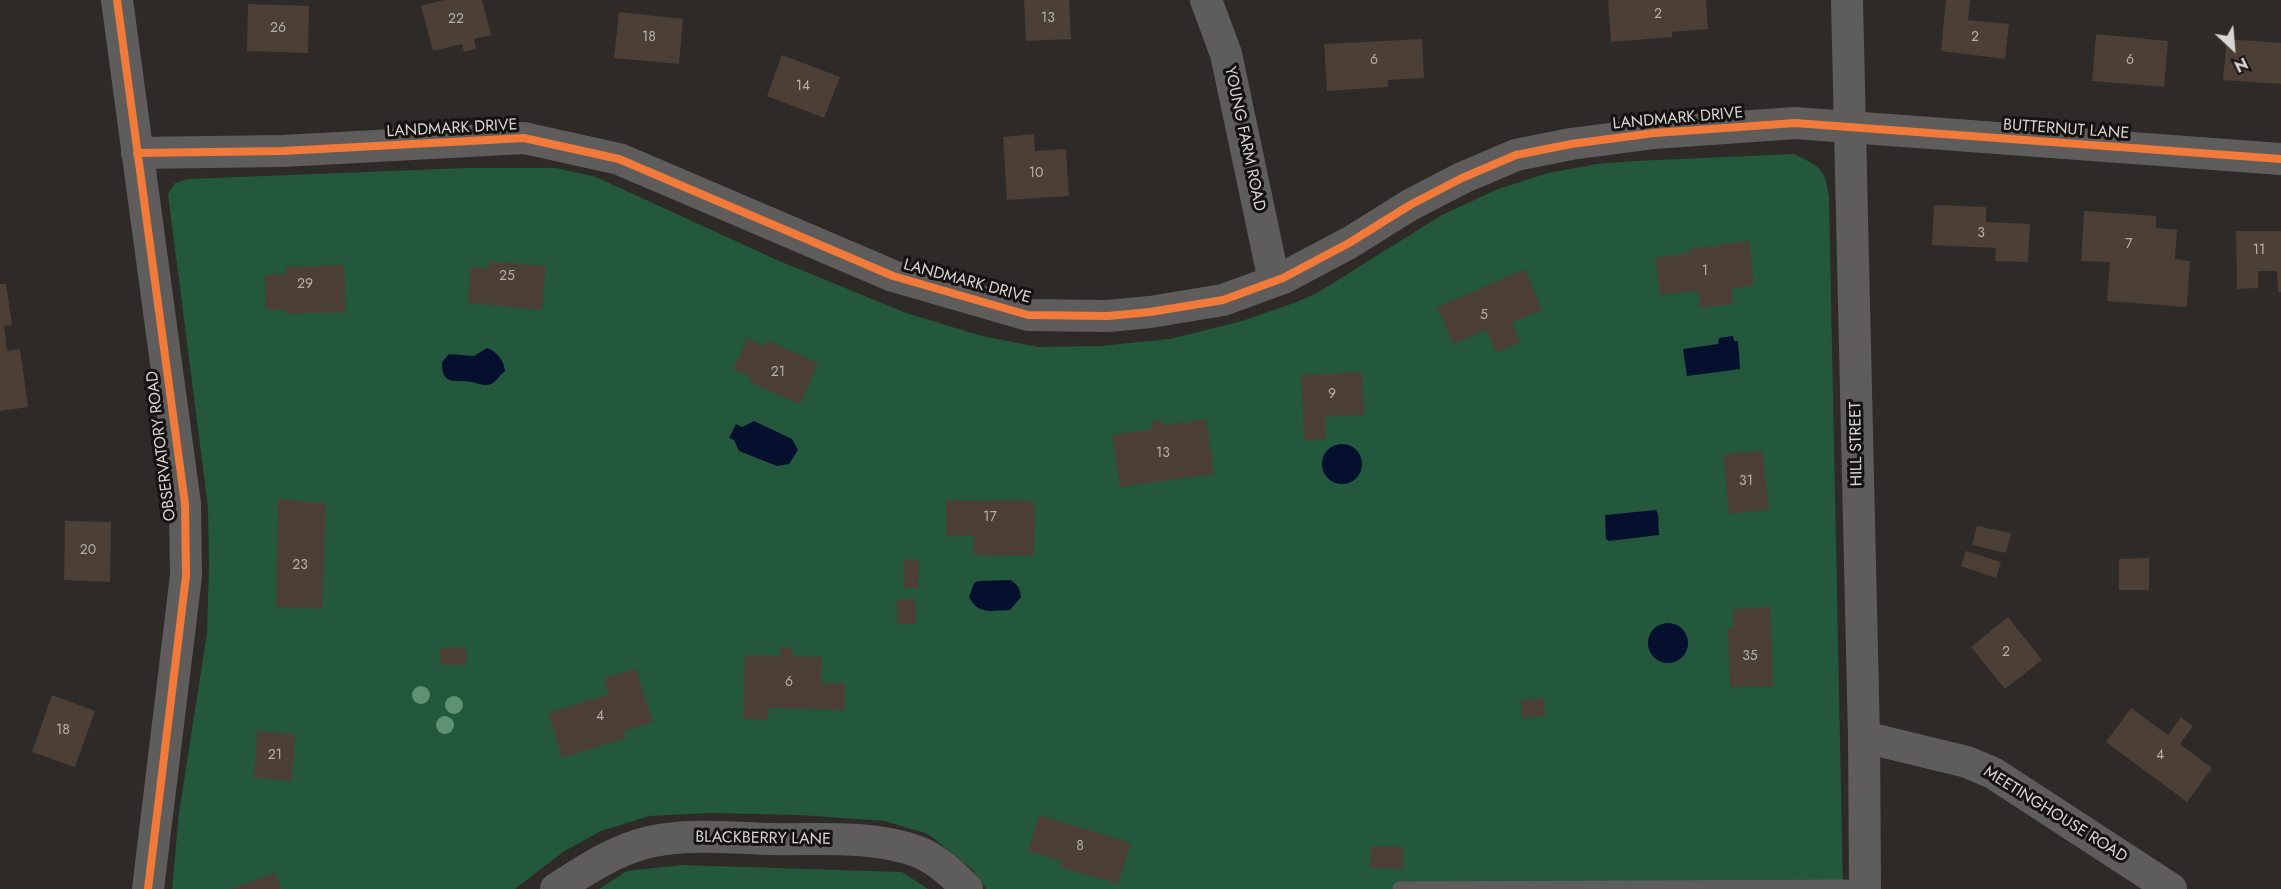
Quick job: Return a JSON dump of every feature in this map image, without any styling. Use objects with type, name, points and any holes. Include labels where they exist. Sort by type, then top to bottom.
[{"type":"street","name":"OBSERVATORY ROAD","points":[[117,0],[185,504],[186,576],[148,889]]},
{"type":"street","name":"YOUNG FARM ROAD","points":[[1206,0],[1226,54],[1274,281]]},
{"type":"street","name":"HILL STREET","points":[[1847,0],[1864,737],[1865,888]]},
{"type":"street","name":"LANDMARK DRIVE","points":[[137,153],[283,151],[524,138],[619,159],[886,273],[1028,315],[1108,316],[1150,312],[1223,300],[1274,281],[1349,243],[1410,205],[1462,178],[1516,155],[1571,144],[1654,133],[1795,123],[1850,128]]},
{"type":"street","name":"BUTTERNUT LANE","points":[[1850,128],[2281,159]]},
{"type":"street","name":"MEETINGHOUSE ROAD","points":[[1864,737],[1967,762],[1993,773],[2170,889]]},
{"type":"street","name":"BLACKBERRY LANE","points":[[556,889],[598,862],[622,851],[649,842],[700,837],[877,842],[919,852],[939,863],[967,889]]},
{"type":"lane","points":[[1400,889],[1865,888]]},
{"type":"green space","points":[[1794,154],[1820,170],[1826,181],[1829,199],[1843,889],[986,889],[973,870],[928,834],[885,821],[800,815],[711,813],[649,816],[601,831],[563,852],[515,889],[172,889],[179,813],[207,633],[209,567],[208,507],[168,194],[175,183],[188,179],[466,168],[556,168],[596,177],[777,260],[906,313],[982,336],[1039,347],[1100,346],[1170,339],[1242,321],[1294,303],[1317,293],[1442,215],[1498,189],[1548,173],[1597,164],[1634,161]]},
{"type":"green space","points":[[682,865],[902,872],[928,889],[599,889],[627,871]]},
{"type":"water","points":[[1733,336],[1734,341],[1738,341],[1740,369],[1687,376],[1683,349],[1718,344],[1719,338]]},
{"type":"water","points":[[487,348],[499,357],[505,371],[493,383],[486,385],[455,381],[447,379],[444,375],[442,362],[449,354],[474,356]]},
{"type":"water","points":[[754,421],[792,439],[798,450],[789,464],[777,466],[739,451],[734,440],[729,438],[736,424],[742,427]]},
{"type":"water","points":[[1342,444],[1350,445],[1356,450],[1361,456],[1361,472],[1356,478],[1350,483],[1342,484],[1334,483],[1328,478],[1323,472],[1322,464],[1323,456],[1328,450],[1334,445]]},
{"type":"water","points":[[1656,510],[1659,535],[1609,541],[1606,539],[1605,515]]},
{"type":"water","points":[[1010,580],[1018,587],[1021,597],[1010,610],[986,611],[977,607],[969,597],[974,583],[978,581]]},
{"type":"water","points":[[1668,623],[1676,624],[1682,629],[1687,635],[1687,651],[1682,657],[1676,662],[1668,663],[1660,662],[1654,657],[1649,651],[1648,643],[1649,635],[1654,629],[1660,624]]},
{"type":"building","points":[[444,0],[482,0],[491,35],[474,39],[476,49],[464,52],[462,44],[433,51],[421,6]]},
{"type":"building","points":[[1024,0],[1069,0],[1071,39],[1026,41]]},
{"type":"building","points":[[1608,0],[1706,0],[1708,29],[1672,32],[1672,37],[1611,42]]},
{"type":"building","points":[[1946,0],[1970,0],[1968,20],[2009,24],[2005,59],[1941,51]]},
{"type":"building","points":[[248,4],[309,6],[308,53],[247,51]]},
{"type":"building","points":[[619,12],[683,19],[679,64],[614,58]]},
{"type":"building","points":[[2096,34],[2168,41],[2164,87],[2092,81]]},
{"type":"building","points":[[1422,39],[1424,78],[1388,80],[1388,87],[1327,91],[1324,44]]},
{"type":"building","points":[[2227,39],[2281,43],[2281,84],[2223,80]]},
{"type":"building","points":[[782,55],[840,77],[824,118],[767,96]]},
{"type":"building","points":[[1034,134],[1035,151],[1066,149],[1069,196],[1007,200],[1003,137]]},
{"type":"building","points":[[1934,205],[1986,207],[1986,222],[2030,224],[2028,262],[1995,261],[1996,248],[1932,245]]},
{"type":"building","points":[[2084,211],[2156,216],[2156,228],[2177,230],[2175,259],[2190,261],[2187,307],[2107,301],[2110,262],[2081,261]]},
{"type":"building","points":[[2236,231],[2281,231],[2281,292],[2278,292],[2277,271],[2258,271],[2258,288],[2237,289]]},
{"type":"building","points":[[1749,241],[1754,285],[1731,289],[1733,304],[1700,308],[1698,291],[1660,295],[1655,258],[1689,253],[1689,249]]},
{"type":"building","points":[[489,261],[546,266],[542,310],[468,303],[470,267],[488,268]]},
{"type":"building","points":[[344,265],[346,312],[287,314],[286,310],[266,310],[265,275],[286,274],[285,267]]},
{"type":"building","points":[[1525,269],[1542,310],[1512,323],[1520,342],[1496,353],[1486,330],[1453,344],[1437,307]]},
{"type":"building","points":[[0,284],[6,284],[12,325],[4,326],[7,351],[20,349],[28,407],[0,411]]},
{"type":"building","points":[[747,338],[764,346],[767,340],[818,363],[800,404],[749,382],[751,377],[733,369]]},
{"type":"building","points":[[1362,372],[1364,415],[1325,417],[1326,439],[1304,440],[1301,375]]},
{"type":"building","points":[[1206,419],[1214,474],[1120,487],[1112,435],[1153,429],[1151,421],[1163,420],[1164,425]]},
{"type":"building","points":[[1762,451],[1769,510],[1729,514],[1723,454]]},
{"type":"building","points":[[278,499],[326,503],[322,609],[276,607]]},
{"type":"building","points":[[946,500],[1035,501],[1034,556],[973,555],[973,536],[946,536]]},
{"type":"building","points":[[65,521],[111,522],[110,582],[64,580]]},
{"type":"building","points":[[1977,526],[2011,533],[2006,553],[1972,545]]},
{"type":"building","points":[[1966,551],[2001,562],[1996,578],[1961,566]]},
{"type":"building","points":[[2149,558],[2149,590],[2119,590],[2119,559]]},
{"type":"building","points":[[904,559],[919,560],[918,588],[904,588]]},
{"type":"building","points":[[897,599],[915,599],[916,624],[897,624]]},
{"type":"building","points":[[1770,607],[1773,686],[1730,687],[1728,628],[1733,628],[1733,609]]},
{"type":"building","points":[[2008,617],[2042,660],[2005,689],[1971,647]]},
{"type":"building","points":[[466,647],[466,665],[441,665],[440,648]]},
{"type":"building","points":[[780,647],[793,648],[793,656],[822,657],[821,683],[845,683],[845,710],[768,708],[768,720],[743,719],[745,655],[780,656]]},
{"type":"building","points":[[636,669],[653,722],[624,731],[626,738],[562,758],[548,713],[609,694],[604,678]]},
{"type":"building","points":[[52,695],[95,711],[75,767],[32,752]]},
{"type":"building","points":[[1544,698],[1545,716],[1522,718],[1521,700]]},
{"type":"building","points":[[2131,708],[2168,735],[2181,717],[2193,726],[2180,744],[2212,768],[2187,802],[2106,742]]},
{"type":"building","points":[[257,731],[295,734],[292,781],[254,778]]},
{"type":"building","points":[[1039,815],[1131,843],[1118,884],[1060,867],[1061,861],[1028,851]]},
{"type":"building","points":[[1371,846],[1403,847],[1403,869],[1370,868]]},
{"type":"building","points":[[275,873],[281,889],[231,889]]},
{"type":"cycle path","points":[[117,0],[185,504],[186,576],[148,889]]},
{"type":"cycle path","points":[[137,153],[283,151],[524,138],[619,159],[893,276],[1028,315],[1108,316],[1150,312],[1223,300],[1283,278],[1462,178],[1516,155],[1571,144],[1654,133],[1795,123],[2281,159]]}]
